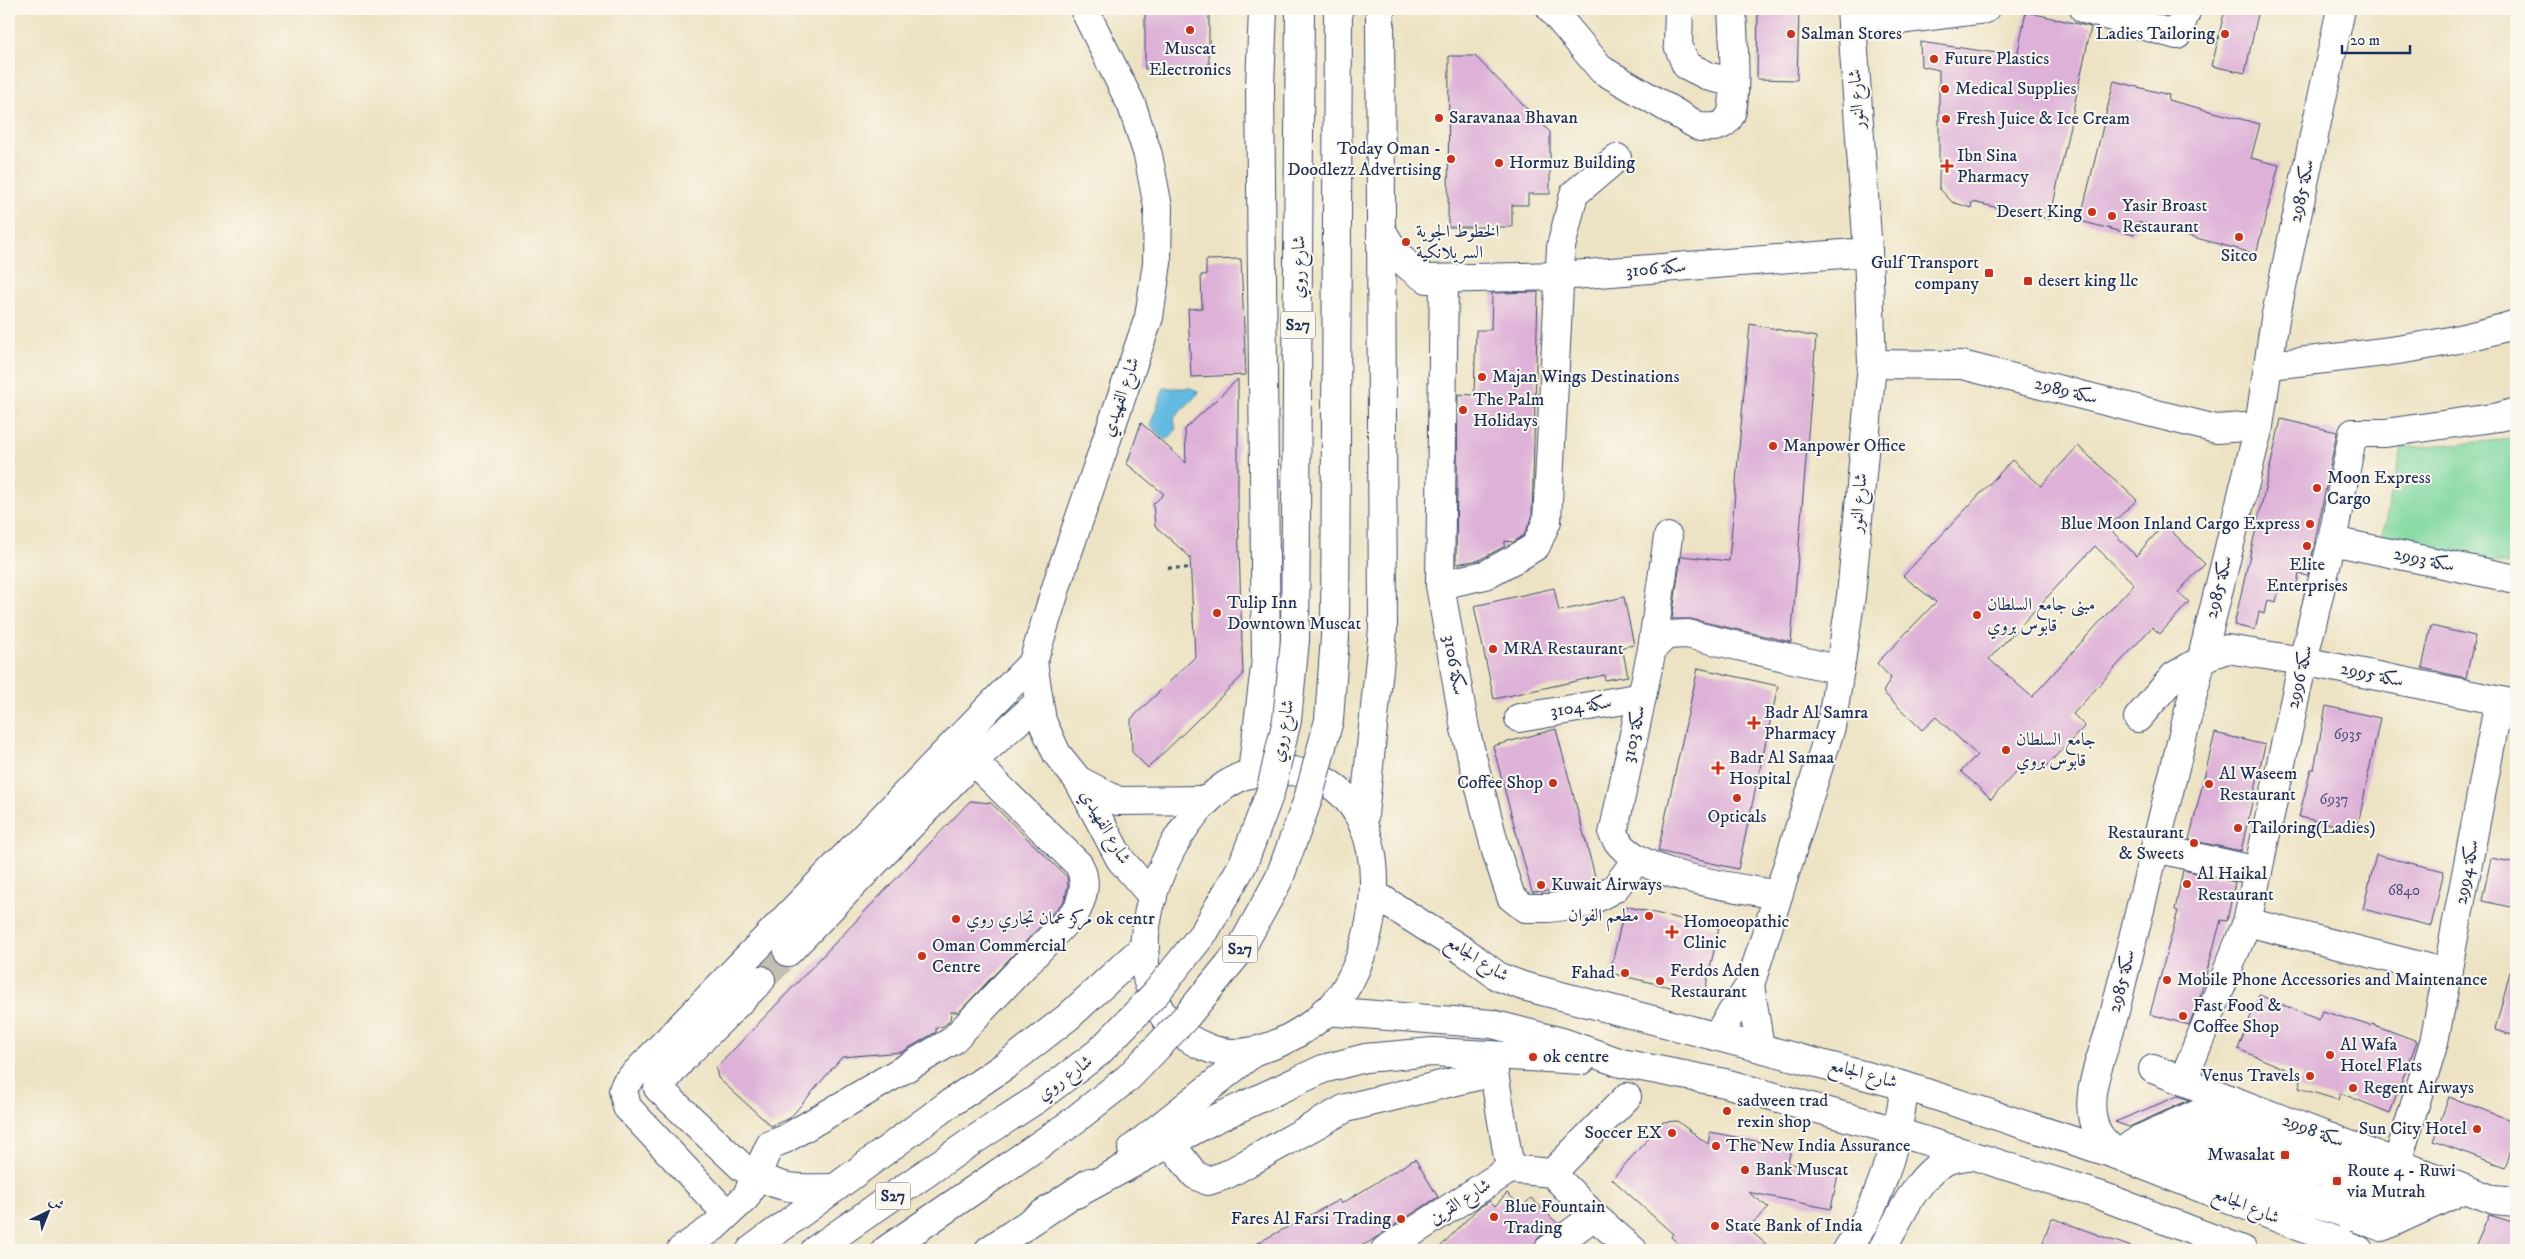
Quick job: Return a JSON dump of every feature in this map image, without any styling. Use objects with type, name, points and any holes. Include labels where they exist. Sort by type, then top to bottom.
[{"type":"street","name":"شارع الفهيدي","points":[[1084,9],[1132,106],[1148,155],[1158,207],[1157,264],[1149,317],[1065,558],[1033,662],[1042,721],[1057,754],[1078,780],[1120,859],[1153,896]]},
{"type":"street","points":[[1252,773],[1266,659],[1260,86],[1264,9]]},
{"type":"street","name":"شارع روي","points":[[816,1250],[1037,1098],[1100,1052],[1155,994],[1205,931],[1243,864],[1270,793],[1287,720],[1295,640],[1300,9]]},
{"type":"street","name":"S27","points":[[886,1250],[1067,1126],[1129,1077],[1186,1017],[1238,952],[1279,879],[1308,799],[1329,720],[1335,637],[1338,9]]},
{"type":"street","points":[[1367,9],[1380,111]]},
{"type":"street","points":[[1363,825],[1383,629],[1380,9]]},
{"type":"street","points":[[1551,9],[1602,70],[1700,127],[1713,129],[1724,123],[1731,116],[1734,78],[1732,9]]},
{"type":"street","points":[[1679,9],[1678,45],[1686,65],[1710,77],[1724,80],[1734,78]]},
{"type":"street","points":[[1851,18],[1985,9]]},
{"type":"street","points":[[2084,9],[2177,35],[2186,9]]},
{"type":"street","name":"سكة 2985","points":[[2117,1155],[2099,1134],[2092,1113],[2093,1089],[2112,1023],[2259,426],[2275,319],[2341,9]]},
{"type":"street","name":"شارع النور","points":[[1717,1035],[1750,985],[1831,727],[1851,596],[1872,364],[1868,252],[1851,18]]},
{"type":"street","points":[[1440,585],[1485,575],[1520,556],[1536,546],[1547,521],[1561,248],[1574,194],[1617,158]]},
{"type":"street","name":"سكة 3106","points":[[1380,227],[1392,249],[1411,270],[1427,279],[1560,276],[1868,252]]},
{"type":"street","name":"سكة 3106","points":[[1444,279],[1440,585],[1465,729],[1496,851],[1511,897],[1525,908],[1550,908],[1587,903],[1615,888],[1637,859]]},
{"type":"street","points":[[2269,365],[2366,355],[2472,338],[2516,324]]},
{"type":"street","name":"سكة 2989","points":[[1872,364],[1962,365],[2216,430],[2259,426]]},
{"type":"street","name":"سكة 2996","points":[[2183,1081],[2247,922],[2303,661],[2332,540],[2353,433],[2385,433],[2499,417],[2516,412]]},
{"type":"street","name":"سكة 3103","points":[[1668,537],[1652,649],[1613,834],[1618,846],[1637,859],[1669,874],[1778,895]]},
{"type":"street","name":"سكة 2993","points":[[2332,540],[2516,578]]},
{"type":"street","points":[[2208,630],[2214,640],[2226,650]]},
{"type":"street","points":[[1652,649],[1666,635],[1687,634],[1840,670]]},
{"type":"street","name":"سكة 2995","points":[[2138,718],[2174,676],[2201,659],[2226,650],[2303,661],[2508,703]]},
{"type":"street","points":[[726,1214],[627,1107],[623,1090],[631,1076],[1033,662]]},
{"type":"street","name":"سكة 3104","points":[[1519,718],[1642,697]]},
{"type":"street","points":[[835,1188],[789,1189],[757,1176],[744,1168],[658,1088],[684,1057],[778,967],[973,761],[1038,703]]},
{"type":"street","name":"سكة 2994","points":[[2397,1163],[2434,1042],[2508,703]]},
{"type":"street","points":[[681,1250],[714,1227],[746,1197],[770,1144],[785,1139],[952,1041],[1077,910],[1082,900],[1084,876],[1079,865],[973,761]]},
{"type":"street","points":[[1076,1194],[1254,1052],[1298,1035],[1342,996],[1358,964],[1370,925],[1374,894],[1370,848],[1363,825],[1350,804],[1324,780],[1294,771],[1252,773],[1224,786],[1208,800],[1179,834],[1160,870],[1147,919],[1146,978],[1160,1010],[1186,1040],[1219,1052],[1254,1052]]},
{"type":"street","name":"شارع الفهيدي","points":[[1078,780],[1118,801],[1208,800]]},
{"type":"street","points":[[2155,848],[2258,871]]},
{"type":"street","name":"شارع الجامع","points":[[1374,894],[1467,953],[1499,977],[1523,986],[1717,1035],[1905,1086],[2117,1155],[2359,1250]]},
{"type":"street","points":[[2247,922],[2448,973]]},
{"type":"street","points":[[757,946],[778,967]]},
{"type":"street","points":[[751,1250],[946,1106],[1024,1052],[1068,1017],[1146,946]]},
{"type":"street","name":"شارع النور","points":[[1750,985],[1760,1047]]},
{"type":"street","points":[[1325,1011],[1492,1024],[1562,1042],[1621,1063],[1725,1083],[1898,1132],[2102,1196],[2243,1250]]},
{"type":"street","points":[[989,1250],[1076,1194],[1213,1120],[1322,1069],[1366,1058],[1433,1052],[1493,1063],[1621,1063]]},
{"type":"street","points":[[1170,1143],[1195,1175],[1208,1181],[1226,1175],[1346,1108],[1493,1063]]},
{"type":"street","points":[[1493,1063],[1510,1169],[1552,1173],[1594,1216],[1634,1250]]},
{"type":"street","name":"سكة 2998","points":[[2153,1068],[2298,1126],[2494,1200],[2516,1202]]},
{"type":"street","points":[[1847,1250],[1859,1234],[1880,1184],[1898,1132],[1905,1086]]},
{"type":"street","points":[[1552,1173],[1627,1097]]},
{"type":"street","points":[[2117,1155],[2140,1139],[2229,1099]]},
{"type":"street","points":[[2169,1151],[2263,1112]]},
{"type":"street","points":[[2207,1164],[2298,1126]]},
{"type":"street","points":[[2241,1177],[2332,1138]]},
{"type":"street","points":[[2140,1139],[2382,1228],[2466,1189]]},
{"type":"street","points":[[2276,1190],[2364,1150]]},
{"type":"street","points":[[1886,1249],[1907,1204],[1928,1175],[1949,1160],[1971,1155]]},
{"type":"street","points":[[2313,1204],[2397,1163]]},
{"type":"street","name":"شارع القرين","points":[[1384,1250],[1510,1169]]},
{"type":"street","points":[[2348,1216],[2429,1176]]},
{"type":"street","points":[[1548,1250],[1594,1216]]},
{"type":"path","points":[[1168,568],[1191,568]]},
{"type":"green space","points":[[2516,439],[2516,566],[2381,539],[2402,448]]},
{"type":"water","points":[[1164,388],[1191,388],[1199,393],[1174,418],[1176,430],[1166,441],[1150,425]]},
{"type":"building","points":[[1145,9],[1209,9],[1209,70],[1145,69]]},
{"type":"building","points":[[1758,9],[1799,9],[1797,80],[1757,79]]},
{"type":"building","points":[[2225,9],[2259,9],[2245,73],[2212,66]]},
{"type":"building","points":[[2026,12],[2091,27],[2050,219],[1972,202],[1971,208],[1952,202],[1939,188],[1939,70],[1921,66],[1920,42],[2017,56]]},
{"type":"building","name":"Hormuz Building","points":[[1449,56],[1475,56],[1550,132],[1550,194],[1528,194],[1528,205],[1512,205],[1512,227],[1448,227]]},
{"type":"building","points":[[2114,81],[2169,95],[2168,100],[2260,124],[2251,158],[2279,165],[2256,254],[2137,222],[2134,235],[2080,221]]},
{"type":"building","points":[[1241,259],[1246,375],[1191,377],[1188,309],[1202,308],[1201,275],[1206,275],[1206,260]]},
{"type":"building","points":[[1538,292],[1532,517],[1524,535],[1514,542],[1505,541],[1505,546],[1479,560],[1456,564],[1458,394],[1474,395],[1476,330],[1491,330],[1492,293]]},
{"type":"building","name":"Manpower Office","points":[[1750,324],[1816,337],[1791,642],[1691,619],[1672,619],[1681,556],[1729,561]]},
{"type":"building","name":"Tulip Inn Downtown Muscat","points":[[1238,379],[1238,515],[1243,675],[1148,768],[1132,752],[1131,719],[1195,657],[1190,557],[1155,526],[1153,504],[1164,494],[1127,464],[1141,423],[1186,463],[1185,429]]},
{"type":"building","points":[[2281,419],[2337,432],[2308,576],[2299,574],[2296,588],[2280,584],[2276,602],[2267,600],[2264,614],[2259,612],[2255,630],[2234,625]]},
{"type":"building","name":"مبنى جامع السلطان قابوس بروي","points":[[2078,446],[2137,500],[2108,527],[2136,556],[2164,524],[2205,564],[2178,592],[2189,602],[2160,634],[2152,627],[2073,714],[2085,726],[2042,770],[2029,758],[1991,799],[1961,771],[1977,755],[1936,717],[1922,730],[1883,692],[1891,678],[1877,663],[1936,602],[1903,576],[2012,460],[2041,486]],"holes":[[[2095,546],[2134,584],[2032,697],[1989,659]]]},
{"type":"building","points":[[1554,588],[1559,611],[1624,597],[1634,645],[1622,647],[1628,676],[1605,680],[1604,675],[1494,699],[1474,606]]},
{"type":"building","points":[[2431,626],[2475,636],[2466,678],[2422,668]]},
{"type":"building","name":"Badr Al Samaa Hospital","points":[[1698,668],[1778,686],[1738,869],[1658,851]]},
{"type":"building","points":[[2326,706],[2380,718],[2357,830],[2299,817],[2311,769],[2314,769]]},
{"type":"building","points":[[1556,729],[1596,880],[1573,889],[1532,892],[1493,746]]},
{"type":"building","points":[[2215,733],[2265,745],[2241,851],[2189,840]]},
{"type":"building","name":"Oman Commercial Centre","points":[[970,801],[991,803],[1067,877],[1068,886],[1064,901],[959,1012],[951,1012],[950,1020],[944,1026],[936,1028],[936,1032],[902,1052],[842,1057],[790,1118],[771,1126],[718,1078],[716,1068]]},
{"type":"building","points":[[2376,855],[2444,871],[2431,926],[2363,909]]},
{"type":"building","points":[[2491,858],[2516,863],[2516,908],[2482,901]]},
{"type":"building","points":[[2183,870],[2235,882],[2227,921],[2221,920],[2199,1000],[2189,1025],[2150,1014],[2178,911],[2175,910]]},
{"type":"building","points":[[1625,906],[1719,928],[1704,995],[1610,973]]},
{"type":"building","points":[[2510,972],[2516,973],[2516,1036],[2495,1030]]},
{"type":"building","points":[[2259,995],[2319,1020],[2322,1011],[2371,1026],[2372,1024],[2417,1041],[2390,1113],[2340,1093],[2338,1100],[2299,1088],[2302,1076],[2238,1049]]},
{"type":"building","points":[[2178,1096],[2189,1100],[2129,1127],[2115,1122]]},
{"type":"building","name":"Sun City Hotel","points":[[2449,1097],[2516,1122],[2516,1137],[2505,1167],[2433,1141]]},
{"type":"building","points":[[1677,1121],[1708,1144],[1710,1132],[1791,1148],[1788,1163],[1838,1174],[1831,1209],[1748,1192],[1769,1208],[1747,1228],[1773,1250],[1685,1250],[1671,1237],[1673,1234],[1612,1179],[1663,1122]]},
{"type":"building","points":[[1415,1159],[1438,1197],[1369,1242],[1353,1250],[1244,1250],[1339,1200],[1341,1204]]},
{"type":"building","points":[[1507,1193],[1522,1207],[1531,1198],[1558,1224],[1538,1238],[1533,1250],[1437,1250],[1478,1208],[1490,1201],[1495,1206]]},
{"type":"building","points":[[2489,1215],[2516,1223],[2516,1250],[2474,1250]]},
{"type":"building","points":[[2052,1218],[2134,1248],[2134,1250],[2040,1250]]},
{"type":"tunnel","points":[[761,980],[788,952]]},
{"type":"place","name":"Muscat Electronics","points":[[1190,30]]},
{"type":"place","name":"Salman Stores","points":[[1791,34]]},
{"type":"place","name":"Ladies Tailoring","points":[[2225,34]]},
{"type":"place","name":"Future Plastics","points":[[1934,59]]},
{"type":"place","name":"Medical Supplies","points":[[1945,89]]},
{"type":"place","name":"Saravanaa Bhavan","points":[[1439,118]]},
{"type":"place","name":"Fresh Juice & Ice Cream","points":[[1946,119]]},
{"type":"place","name":"Today Oman - Doodlezz Advertising","points":[[1451,159]]},
{"type":"place","name":"Hormuz Building","points":[[1499,163]]},
{"type":"place","name":"Ibn Sina Pharmacy","points":[[1947,166]]},
{"type":"place","name":"Desert King","points":[[2092,212]]},
{"type":"place","name":"Yasir Broast Restaurant","points":[[2112,216]]},
{"type":"place","name":"Sitco","points":[[2239,237]]},
{"type":"place","name":"الخطوط الجوية السريلانكية","points":[[1406,242]]},
{"type":"place","name":"Gulf Transport company","points":[[1989,273]]},
{"type":"place","name":"desert king llc","points":[[2028,281]]},
{"type":"place","name":"Majan Wings Destinations","points":[[1482,377]]},
{"type":"place","name":"The Palm Holidays","points":[[1463,410]]},
{"type":"place","name":"Manpower Office","points":[[1773,446]]},
{"type":"place","name":"Moon Express Cargo","points":[[2317,488]]},
{"type":"place","name":"Blue Moon Inland Cargo Express","points":[[2310,524]]},
{"type":"place","name":"Elite Enterprises","points":[[2307,546]]},
{"type":"place","name":"Tulip Inn Downtown Muscat","points":[[1217,613]]},
{"type":"place","name":"مبنى جامع السلطان قابوس بروي","points":[[1977,615]]},
{"type":"place","name":"MRA Restaurant","points":[[1493,649]]},
{"type":"place","name":"Badr Al Samra Pharmacy","points":[[1754,723]]},
{"type":"place","name":"جامع السلطان قابوس بروي","points":[[2006,750]]},
{"type":"place","name":"Badr Al Samaa Hospital","points":[[1718,768]]},
{"type":"place","name":"Coffee Shop","points":[[1553,783]]},
{"type":"place","name":"Al Waseem Restaurant","points":[[2209,784]]},
{"type":"place","name":"Opticals","points":[[1737,798]]},
{"type":"place","name":"Tailoring(Ladies)","points":[[2238,828]]},
{"type":"place","name":"Restaurant & Sweets","points":[[2194,843]]},
{"type":"place","name":"Al Haikal Restaurant","points":[[2187,884]]},
{"type":"place","name":"Kuwait Airways","points":[[1541,885]]},
{"type":"place","name":"مطعم الفوان","points":[[1649,916]]},
{"type":"place","name":"مركز عمان تجاري روي ok centr","points":[[956,919]]},
{"type":"place","name":"Homoeopathic Clinic","points":[[1672,932]]},
{"type":"place","name":"Oman Commercial Centre","points":[[922,956]]},
{"type":"place","name":"Fahad","points":[[1625,973]]},
{"type":"place","name":"Mobile Phone Accessories and Maintenance","points":[[2167,980]]},
{"type":"place","name":"Ferdos Aden Restaurant","points":[[1660,981]]},
{"type":"place","name":"Fast Food & Coffee Shop","points":[[2183,1016]]},
{"type":"place","name":"Al Wafa Hotel Flats","points":[[2330,1055]]},
{"type":"place","name":"ok centre","points":[[1533,1057]]},
{"type":"place","name":"Venus Travels","points":[[2310,1076]]},
{"type":"place","name":"Regent Airways","points":[[2353,1088]]},
{"type":"place","name":"sadween trad rexin shop","points":[[1727,1111]]},
{"type":"place","name":"Sun City Hotel","points":[[2477,1129]]},
{"type":"place","name":"Soccer EX","points":[[1672,1133]]},
{"type":"place","name":"The New India Assurance","points":[[1716,1146]]},
{"type":"place","name":"Mwasalat","points":[[2285,1155]]},
{"type":"place","name":"Bank Muscat","points":[[1745,1170]]},
{"type":"place","name":"Route 4 - Ruwi via Mutrah","points":[[2337,1181]]},
{"type":"place","name":"Blue Fountain Trading","points":[[1494,1217]]},
{"type":"place","name":"Fares Al Farsi Trading","points":[[1401,1219]]},
{"type":"place","name":"State Bank of India","points":[[1715,1226]]}]
